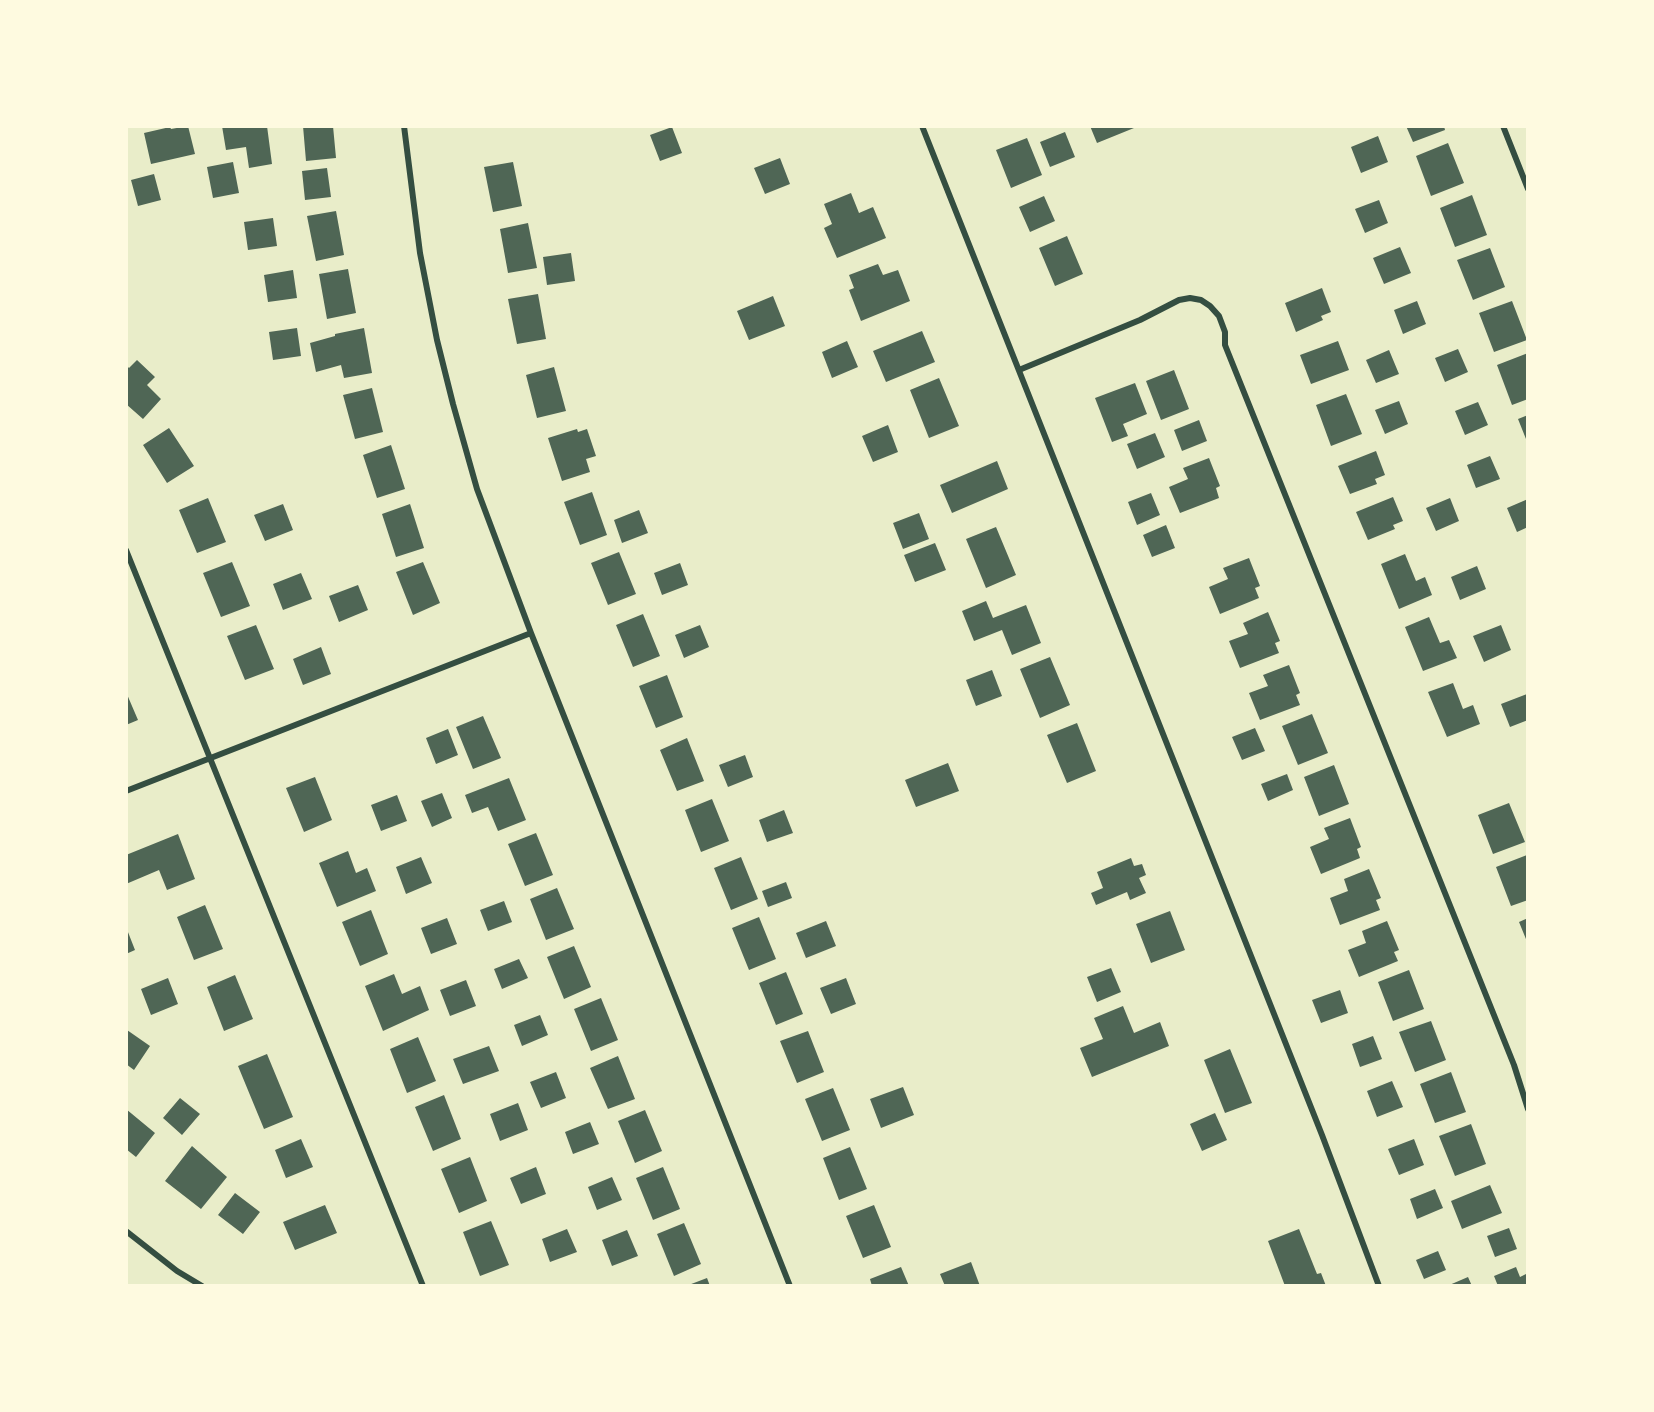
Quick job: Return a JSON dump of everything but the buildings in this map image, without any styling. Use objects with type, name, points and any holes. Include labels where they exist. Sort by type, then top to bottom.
[{"type":"street","points":[[405,126],[420,253],[437,339],[453,404],[488,520],[790,1286]]},
{"type":"street","points":[[922,126],[1318,1124],[1379,1286]]},
{"type":"street","points":[[1503,126],[1528,189]]},
{"type":"street","points":[[1019,370],[1140,320],[1179,300],[1190,298],[1201,300],[1219,315],[1225,332],[1225,345],[1509,1054],[1528,1109]]},
{"type":"street","points":[[126,550],[422,1284],[413,1286]]},
{"type":"street","points":[[126,791],[531,633]]},
{"type":"street","points":[[126,1231],[177,1271],[202,1286]]}]
